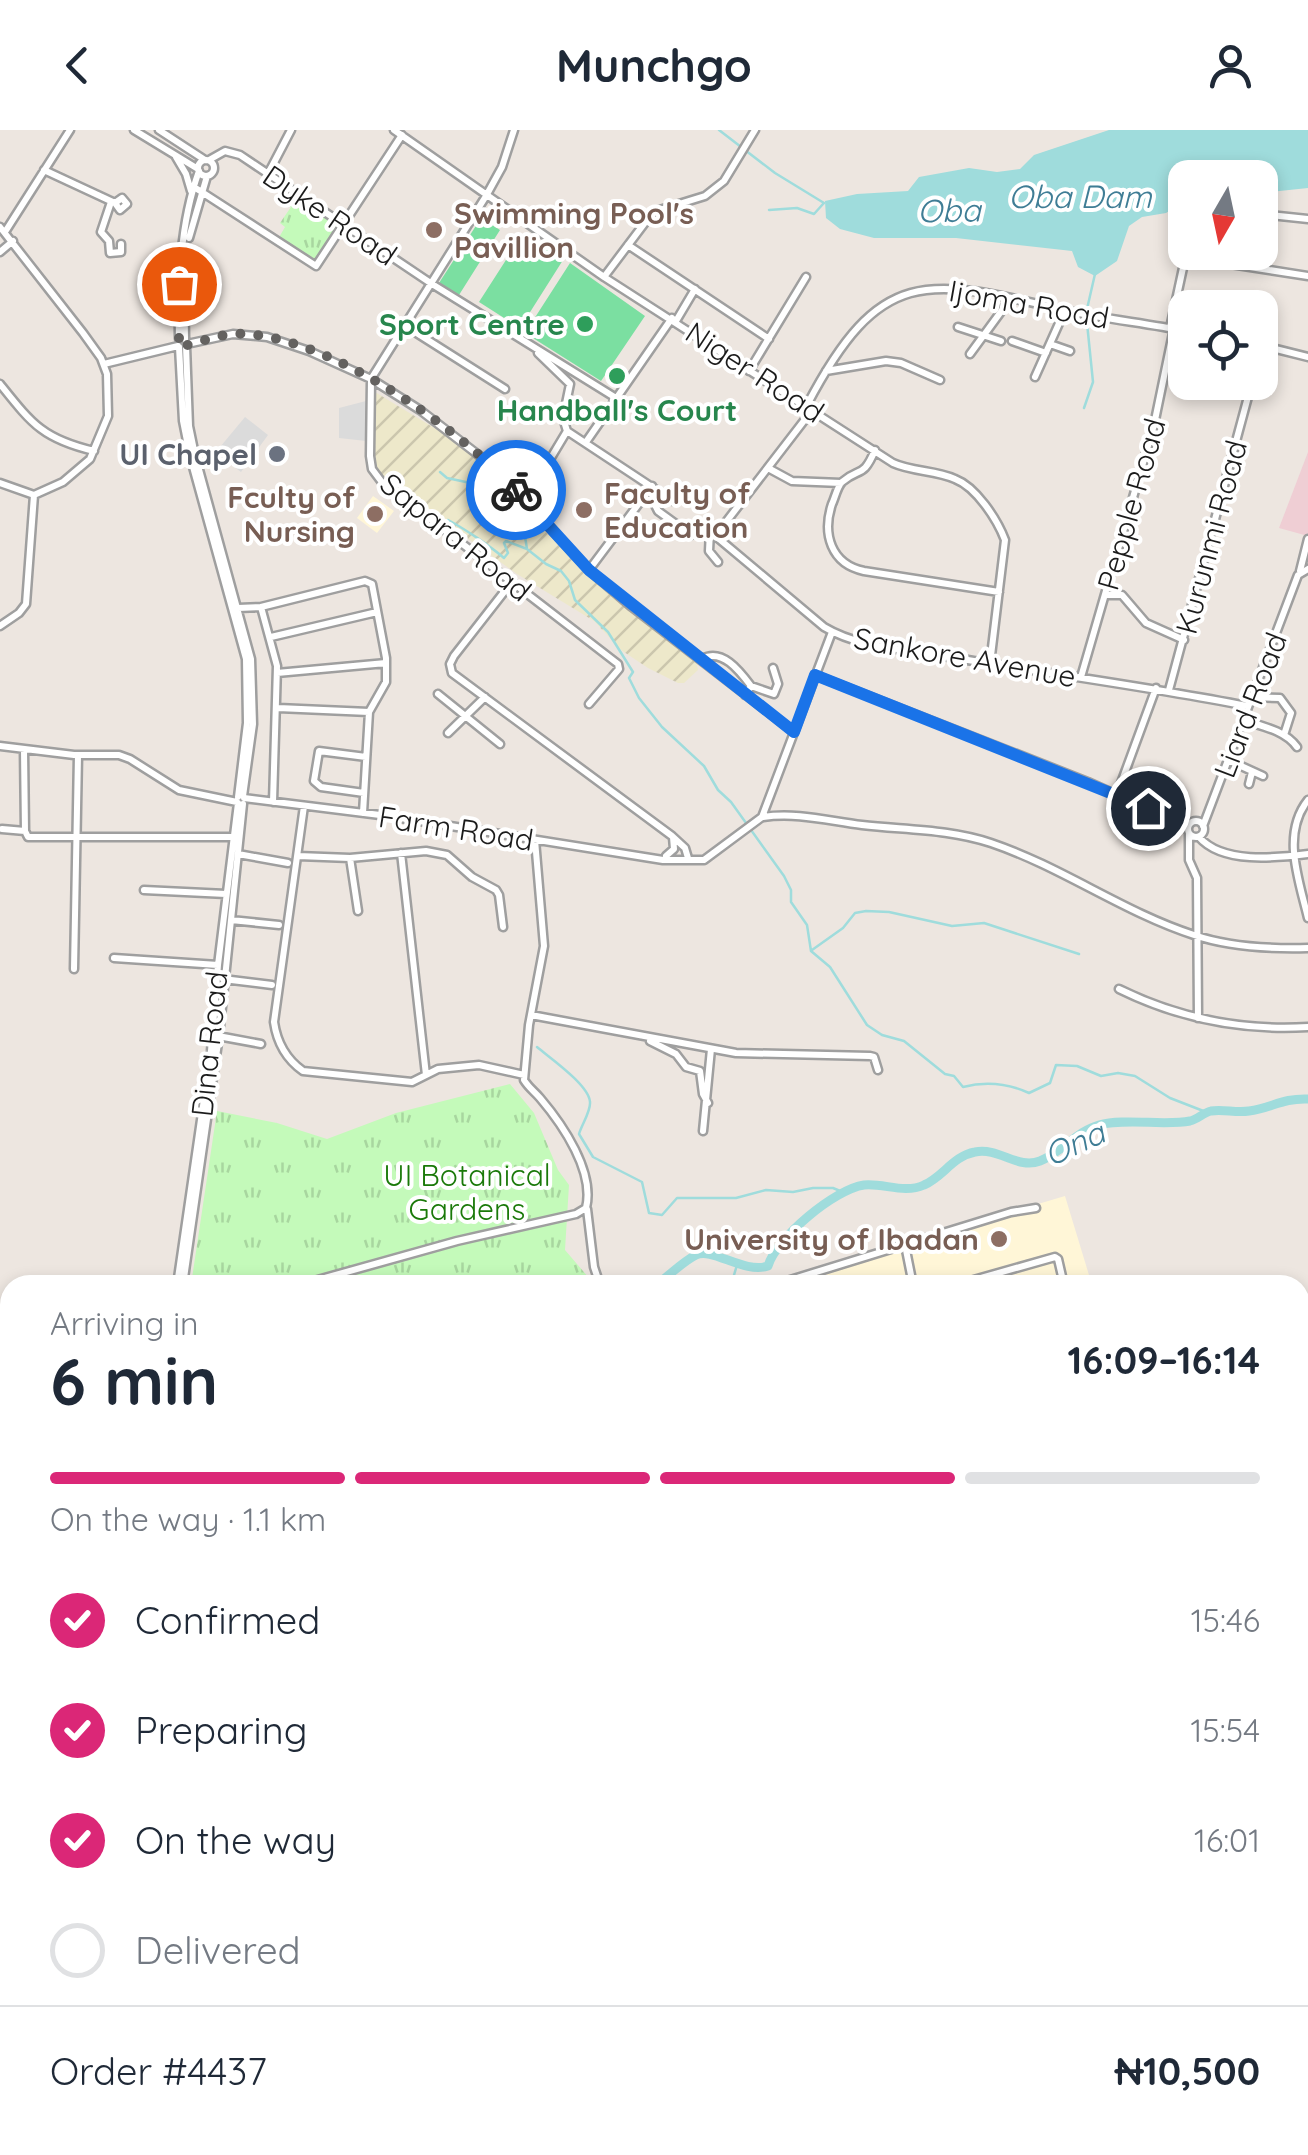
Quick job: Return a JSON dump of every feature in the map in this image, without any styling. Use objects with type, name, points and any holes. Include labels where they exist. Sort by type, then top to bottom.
[{"type":"street","points":[[0,483],[34,495],[80,471],[94,451],[109,410],[104,364],[2,229],[70,130]]},
{"type":"street","points":[[134,130],[208,176]]},
{"type":"street","points":[[160,130],[209,162],[212,173],[195,191]]},
{"type":"street","points":[[268,174],[291,130]]},
{"type":"street","name":"Niger Road","points":[[394,130],[604,276],[874,450],[906,469],[957,479],[970,489],[1005,540],[990,664]]},
{"type":"street","points":[[370,379],[486,196],[502,167],[514,130]]},
{"type":"street","points":[[604,276],[653,212],[704,196],[724,181],[755,130]]},
{"type":"street","points":[[175,156],[195,191],[313,266],[319,265],[402,135]]},
{"type":"street","name":"Dyke Road","points":[[209,162],[224,151],[240,155],[529,344]]},
{"type":"street","points":[[0,746],[119,756],[179,790],[241,800],[248,690],[246,659],[236,608],[183,421],[185,268],[199,170],[209,162]]},
{"type":"street","points":[[44,170],[113,202],[101,232],[110,252],[121,252],[121,244]]},
{"type":"street","points":[[1278,216],[1308,220]]},
{"type":"street","points":[[0,252],[12,242]]},
{"type":"street","points":[[628,245],[769,339]]},
{"type":"street","points":[[1273,270],[1308,276]]},
{"type":"street","points":[[749,371],[806,277]]},
{"type":"street","name":"Ijoma Road","points":[[713,533],[768,468],[810,407],[832,358],[869,315],[910,291],[938,287],[1012,297],[1168,327]]},
{"type":"street","points":[[586,442],[695,289]]},
{"type":"street","points":[[970,354],[1012,297]]},
{"type":"street","points":[[1035,376],[1065,310]]},
{"type":"street","points":[[404,325],[505,388]]},
{"type":"street","points":[[958,327],[1000,341]]},
{"type":"street","points":[[104,364],[182,343],[244,334],[309,350],[370,379],[477,452],[538,509],[589,570],[794,732]]},
{"type":"street","points":[[1012,341],[1046,353]]},
{"type":"street","points":[[529,344],[616,398]]},
{"type":"street","points":[[529,344],[570,384],[563,423],[568,431],[674,501]]},
{"type":"street","points":[[1050,344],[1070,351]]},
{"type":"street","name":"Pepple Road","points":[[1080,677],[1154,425],[1168,350]]},
{"type":"street","points":[[1278,350],[1308,356]]},
{"type":"street","points":[[825,371],[901,362],[940,380]]},
{"type":"street","name":"Sapara Road","points":[[370,379],[370,456],[374,472],[412,507],[620,666],[589,704]]},
{"type":"street","points":[[0,384],[42,432],[62,444],[94,451]]},
{"type":"street","name":"Kurunmi Road","points":[[1168,690],[1247,400]]},
{"type":"street","points":[[538,509],[534,486],[568,431]]},
{"type":"street","points":[[768,468],[792,481],[842,482],[868,466],[874,450]]},
{"type":"street","points":[[842,482],[826,523],[830,540],[844,564],[876,573],[999,592]]},
{"type":"street","points":[[589,570],[656,489]]},
{"type":"street","points":[[656,489],[654,503],[658,511],[691,535],[702,527],[713,533],[709,550],[718,562]]},
{"type":"street","points":[[0,626],[19,614],[26,604],[34,495]]},
{"type":"street","name":"Sankore Avenue","points":[[713,533],[832,632],[891,648],[1156,688],[1247,706]]},
{"type":"street","name":"Liard Road","points":[[1192,835],[1203,826],[1295,584],[1304,571],[1308,539]]},
{"type":"street","points":[[236,608],[261,606],[365,581],[372,584],[386,682],[369,712],[363,813]]},
{"type":"street","points":[[512,583],[450,664],[452,673],[672,836],[685,848],[688,858]]},
{"type":"street","points":[[1105,595],[1122,595],[1146,623],[1184,640]]},
{"type":"street","points":[[261,606],[277,673],[273,802]]},
{"type":"street","points":[[271,637],[377,612]]},
{"type":"street","points":[[712,855],[762,818],[768,807],[832,632]]},
{"type":"street","points":[[702,659],[719,655],[751,686],[774,694],[778,684],[774,668]]},
{"type":"street","points":[[277,673],[386,663]]},
{"type":"street","points":[[815,675],[1117,794],[1206,845],[1229,853],[1308,854]]},
{"type":"street","points":[[745,695],[751,686]]},
{"type":"street","points":[[1117,794],[1156,688]]},
{"type":"street","points":[[438,694],[500,744]]},
{"type":"street","points":[[448,733],[484,697]]},
{"type":"street","points":[[1252,697],[1280,698],[1286,704],[1291,712],[1284,735]]},
{"type":"street","points":[[278,708],[369,712]]},
{"type":"street","points":[[1242,720],[1284,735],[1297,747]]},
{"type":"street","points":[[24,750],[28,836],[233,837]]},
{"type":"street","points":[[364,793],[322,787],[314,781],[319,751],[366,757]]},
{"type":"street","points":[[74,969],[78,755]]},
{"type":"street","points":[[1228,760],[1263,776]]},
{"type":"street","points":[[1249,784],[1252,772]]},
{"type":"street","points":[[771,797],[783,814]]},
{"type":"street","name":"Farm Road","points":[[241,800],[363,813],[694,862],[712,855]]},
{"type":"street","name":"Dina Road","points":[[216,1036],[218,965],[241,800]]},
{"type":"street","name":"Dina Road","points":[[181,1275],[224,979],[241,800]]},
{"type":"street","points":[[1308,800],[1297,820],[1294,856],[1308,918]]},
{"type":"street","points":[[304,806],[274,1022],[282,1049],[303,1071],[412,1082],[438,1069],[479,1065],[524,1075]]},
{"type":"street","points":[[768,807],[783,814],[954,833],[1040,862],[1142,914],[1197,936],[1268,947],[1308,948]]},
{"type":"street","points":[[762,818],[783,814]]},
{"type":"street","points":[[1198,1018],[1197,878],[1189,860],[1194,822],[1203,826]]},
{"type":"street","points":[[2,830],[25,831]]},
{"type":"street","points":[[666,856],[674,849],[672,836]]},
{"type":"street","points":[[535,840],[544,946],[524,1075],[527,1086],[547,1107],[578,1158],[589,1189],[586,1208],[596,1275]]},
{"type":"street","points":[[298,856],[350,858],[426,851],[447,855],[472,877],[496,890],[503,927]]},
{"type":"street","points":[[238,854],[288,863]]},
{"type":"street","points":[[401,854],[426,1075]]},
{"type":"street","name":"Farm Road","points":[[653,857],[712,855]]},
{"type":"street","points":[[350,858],[358,911]]},
{"type":"street","points":[[144,890],[226,894]]},
{"type":"street","points":[[230,920],[279,926]]},
{"type":"street","points":[[114,958],[218,965]]},
{"type":"street","points":[[224,979],[272,985]]},
{"type":"street","points":[[1119,989],[1155,1006],[1198,1018],[1252,1026],[1308,1027]]},
{"type":"street","points":[[531,1015],[711,1049],[870,1056],[878,1070]]},
{"type":"street","points":[[216,1036],[261,1044]]},
{"type":"street","points":[[644,1038],[676,1054],[686,1067],[700,1071],[708,1103]]},
{"type":"street","points":[[703,1131],[711,1049]]},
{"type":"street","points":[[332,1275],[576,1214],[586,1208]]},
{"type":"street","points":[[807,1275],[1011,1212],[1036,1208]]},
{"type":"street","points":[[905,1245],[911,1275]]},
{"type":"street","points":[[993,1275],[1055,1258],[1062,1275]]},
{"type":"shaded area","points":[[375,392],[464,446],[594,581],[696,661],[698,670],[684,683],[678,683],[648,668],[621,650],[594,621],[517,574],[385,479],[375,464]]},
{"type":"shaded area","points":[[366,401],[366,441],[339,438],[339,408]]},
{"type":"shaded area","points":[[245,417],[268,435],[241,472],[215,453]]},
{"type":"shaded area","points":[[1308,452],[1308,536],[1279,528]]},
{"type":"shaded area","name":"Fculty of Nursing","points":[[373,496],[394,511],[377,533],[357,518]]},
{"type":"shaded area","name":"University of Ibadan","points":[[1065,1196],[1089,1275],[797,1275]]},
{"type":"green space","points":[[289,195],[338,226],[314,262],[278,239],[285,227],[280,223],[291,207],[285,203]]},
{"type":"green space","points":[[481,218],[500,230],[459,295],[439,283]]},
{"type":"green space","points":[[522,235],[563,260],[520,328],[479,302]]},
{"type":"green space","name":"Sport Centre","points":[[570,263],[645,316],[601,381],[525,333]]},
{"type":"green space","name":"UI Botanical Gardens","points":[[510,1084],[534,1113],[558,1170],[569,1185],[565,1250],[586,1275],[192,1275],[217,1111],[277,1123],[327,1139],[396,1113]]},
{"type":"water","name":"Oba Dam","points":[[1109,130],[1308,130],[1308,188],[1278,191],[1278,160],[1168,160],[1168,212],[1142,217],[1129,226],[1117,261],[1095,276],[1078,267],[1072,251],[956,238],[874,238],[840,229],[826,218],[825,201],[857,194],[908,191],[919,177],[969,168],[997,172],[1020,169],[1034,155]]},
{"type":"waterway","name":"Oba","points":[[719,130],[775,173],[824,203]]},
{"type":"waterway","points":[[769,210],[797,208],[814,214],[823,204]]},
{"type":"waterway","points":[[1087,309],[1095,274]]},
{"type":"waterway","points":[[1084,408],[1093,382],[1087,323]]},
{"type":"waterway","points":[[440,472],[447,478],[480,485],[488,500],[524,530],[527,549],[561,571],[569,581],[575,600],[608,632],[633,672],[629,678],[639,698],[662,727],[704,766],[784,876],[791,890],[791,902],[807,925],[811,951],[830,967],[867,1025],[882,1035],[904,1041],[945,1074],[954,1076],[963,1087],[996,1084],[1029,1093],[1050,1083],[1056,1065],[1077,1066],[1101,1076],[1135,1076],[1170,1098],[1206,1112]]},
{"type":"waterway","points":[[441,523],[448,520],[504,558],[508,553],[506,541],[527,549]]},
{"type":"waterway","points":[[812,950],[843,928],[855,913],[866,911],[952,926],[984,923],[1079,954]]},
{"type":"waterway","points":[[537,1047],[568,1072],[588,1095],[590,1106],[579,1134],[593,1157],[642,1182],[649,1213],[662,1215],[677,1198],[736,1198],[766,1190],[793,1192],[813,1188],[833,1188],[845,1193]]},
{"type":"waterway","name":"Ona","points":[[668,1275],[703,1254],[749,1267],[768,1266],[794,1229],[838,1195],[864,1185],[916,1188],[975,1152],[1032,1163],[1099,1125],[1180,1122],[1211,1111],[1249,1111],[1308,1099]]},
{"type":"waterway","points":[[734,1275],[737,1265]]},
{"type":"way so far","points":[[179,284],[179,347],[222,335],[244,334],[309,350],[370,379],[420,410],[494,466],[516,490]]},
{"type":"place","name":"Swimming Pool's Pavillion","points":[[434,230]]},
{"type":"place","name":"Sport Centre","points":[[585,324]]},
{"type":"place","name":"Handball's Court","points":[[617,376]]},
{"type":"place","name":"UI Chapel","points":[[277,454]]},
{"type":"place","name":"Faculty of Education","points":[[584,510]]},
{"type":"place","name":"Fculty of Nursing","points":[[375,514]]},
{"type":"place","name":"University of Ibadan","points":[[999,1239]]},
{"type":"route","points":[[516,490],[589,570],[794,732],[815,675],[1148,808]]}]
